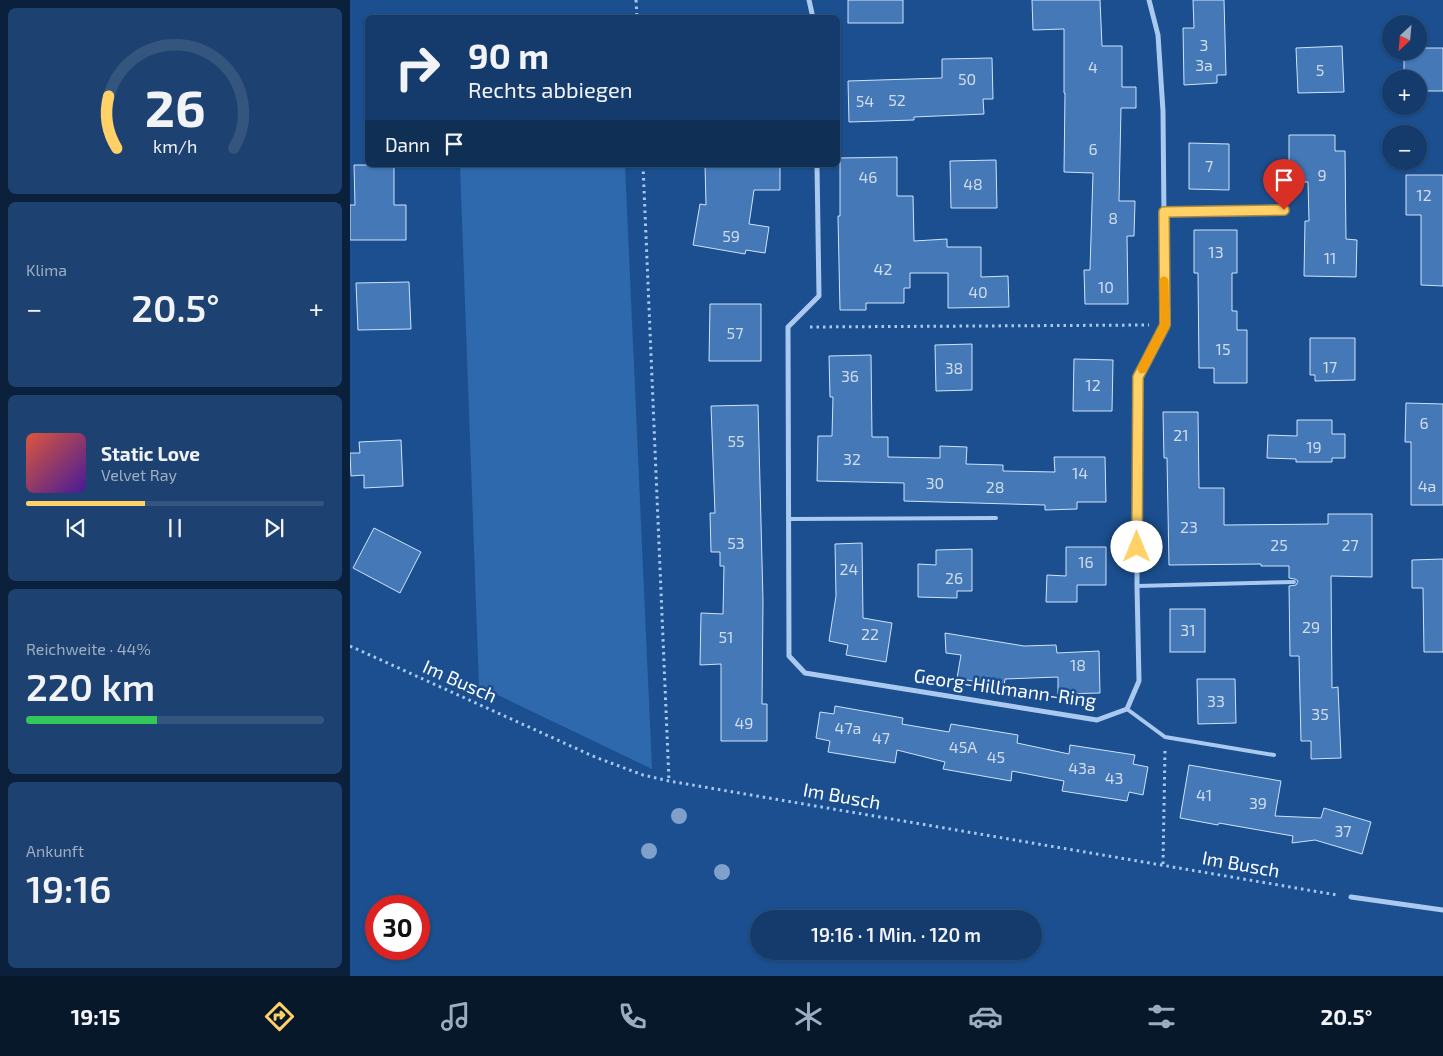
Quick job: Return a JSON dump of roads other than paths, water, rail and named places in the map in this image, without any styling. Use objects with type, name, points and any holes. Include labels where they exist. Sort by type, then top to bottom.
[{"type":"street","points":[[809,0],[812,15]]},
{"type":"street","points":[[1127,709],[1139,681],[1137,586],[1138,377],[1165,325],[1163,111],[1158,35],[1149,0]]},
{"type":"street","name":"Georg-Hillmann-Ring","points":[[817,167],[819,296],[788,327],[789,656],[805,673],[1097,720],[1127,709]]},
{"type":"street","points":[[1352,897],[1443,910]]},
{"type":"lane","points":[[1164,212],[1284,210]]},
{"type":"lane","points":[[789,519],[996,518]]},
{"type":"lane","points":[[1137,586],[1294,582]]},
{"type":"lane","points":[[1127,709],[1165,737],[1274,755]]}]
